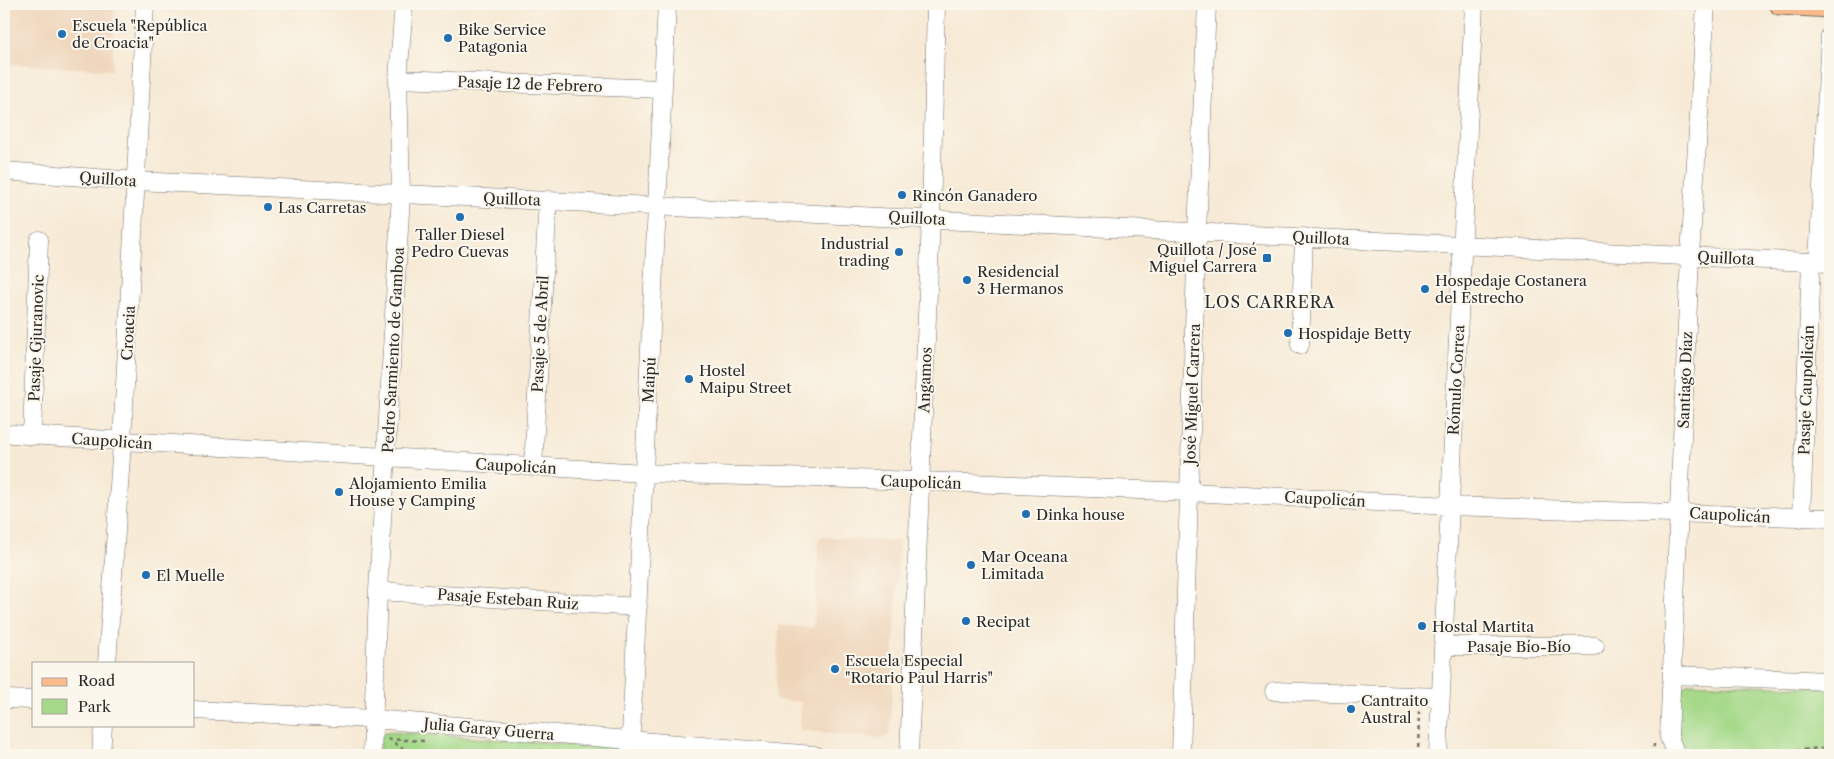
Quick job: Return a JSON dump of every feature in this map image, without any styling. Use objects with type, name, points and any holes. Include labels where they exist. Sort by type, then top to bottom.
[{"type":"main road","points":[[1780,4],[1830,7]]},
{"type":"street","name":"Croacia","points":[[107,662],[122,442],[145,4]]},
{"type":"street","name":"Pedro Sarmiento de Gamboa","points":[[372,755],[378,591],[401,194],[398,79],[404,4]]},
{"type":"street","name":"Maipú","points":[[631,748],[666,4]]},
{"type":"street","name":"Angamos","points":[[909,755],[931,219],[936,4]]},
{"type":"street","name":"José Miguel Carrera","points":[[1181,755],[1197,232],[1207,4]]},
{"type":"street","name":"Rómulo Correa","points":[[1438,755],[1474,4]]},
{"type":"street","name":"Santiago Díaz","points":[[1676,755],[1669,737],[1690,256],[1706,4]]},
{"type":"street","name":"Pasaje Caupolicán","points":[[1801,518],[1820,263],[1830,35]]},
{"type":"street","name":"Pasaje 12 de Febrero","points":[[398,79],[662,89]]},
{"type":"street","name":"Quillota","points":[[4,171],[136,181],[1820,263]]},
{"type":"street","name":"Pasaje 5 de Abril","points":[[533,467],[548,200]]},
{"type":"street","points":[[1300,345],[1304,237]]},
{"type":"street","name":"Pasaje Gjuranovic","points":[[32,436],[40,240]]},
{"type":"street","name":"Caupolicán","points":[[12,434],[644,474],[921,481],[1188,492],[1450,506],[1830,518]]},
{"type":"street","name":"Pasaje Esteban Ruiz","points":[[378,591],[638,607]]},
{"type":"street","name":"Pasaje Bío-Bío","points":[[1443,646],[1595,646]]},
{"type":"street","points":[[1672,675],[1830,681]]},
{"type":"street","points":[[1274,690],[1440,697]]},
{"type":"street","points":[[4,699],[32,700]]},
{"type":"street","name":"Julia Garay Guerra","points":[[195,710],[373,719],[631,748],[814,755]]},
{"type":"street","points":[[101,755],[103,726]]},
{"type":"street","points":[[1664,755],[1669,737]]},
{"type":"path","points":[[1418,755],[1419,712]]},
{"type":"path","points":[[373,719],[388,738],[411,755]]},
{"type":"path","points":[[1756,755],[1830,746]]},
{"type":"path","points":[[523,755],[549,750]]},
{"type":"shaded area","name":"Escuela \"República de Croacia\"","points":[[11,4],[115,4],[112,70],[8,64]]},
{"type":"shaded area","name":"Escuela Especial \"Rotario Paul Harris\"","points":[[819,537],[899,541],[890,735],[882,739],[800,730],[801,702],[775,700],[779,625],[814,628]]},
{"type":"green space","points":[[1689,683],[1830,688],[1830,753],[1809,755],[1680,755],[1676,743],[1679,693]]},
{"type":"green space","points":[[388,732],[624,748],[627,755],[380,755],[380,735]]},
{"type":"water","points":[[4,4],[10,4],[4,113]]},
{"type":"place","name":"Escuela \"República de Croacia\"","points":[[62,34]]},
{"type":"place","name":"Bike Service Patagonia","points":[[448,38]]},
{"type":"place","name":"Rincón Ganadero","points":[[902,195]]},
{"type":"place","name":"Las Carretas","points":[[268,207]]},
{"type":"place","name":"Taller Diesel Pedro Cuevas","points":[[460,217]]},
{"type":"place","name":"Industrial trading","points":[[899,252]]},
{"type":"place","name":"Quillota / José Miguel Carrera","points":[[1267,258]]},
{"type":"place","name":"Residencial 3 Hermanos","points":[[967,280]]},
{"type":"place","name":"Hospedaje Costanera del Estrecho","points":[[1425,289]]},
{"type":"place","name":"Hospidaje Betty","points":[[1288,333]]},
{"type":"place","name":"Hostel Maipu Street","points":[[689,379]]},
{"type":"place","name":"Alojamiento Emilia House y Camping","points":[[339,492]]},
{"type":"place","name":"Dinka house","points":[[1026,514]]},
{"type":"place","name":"Mar Oceana Limitada","points":[[971,565]]},
{"type":"place","name":"El Muelle","points":[[146,575]]},
{"type":"place","name":"Recipat","points":[[966,621]]},
{"type":"place","name":"Hostal Martita","points":[[1422,626]]},
{"type":"place","name":"Escuela Especial \"Rotario Paul Harris\"","points":[[835,669]]},
{"type":"place","name":"Cantraito Austral","points":[[1351,709]]},
{"type":"district","name":"LOS CARRERA","points":[[1270,302]]}]
